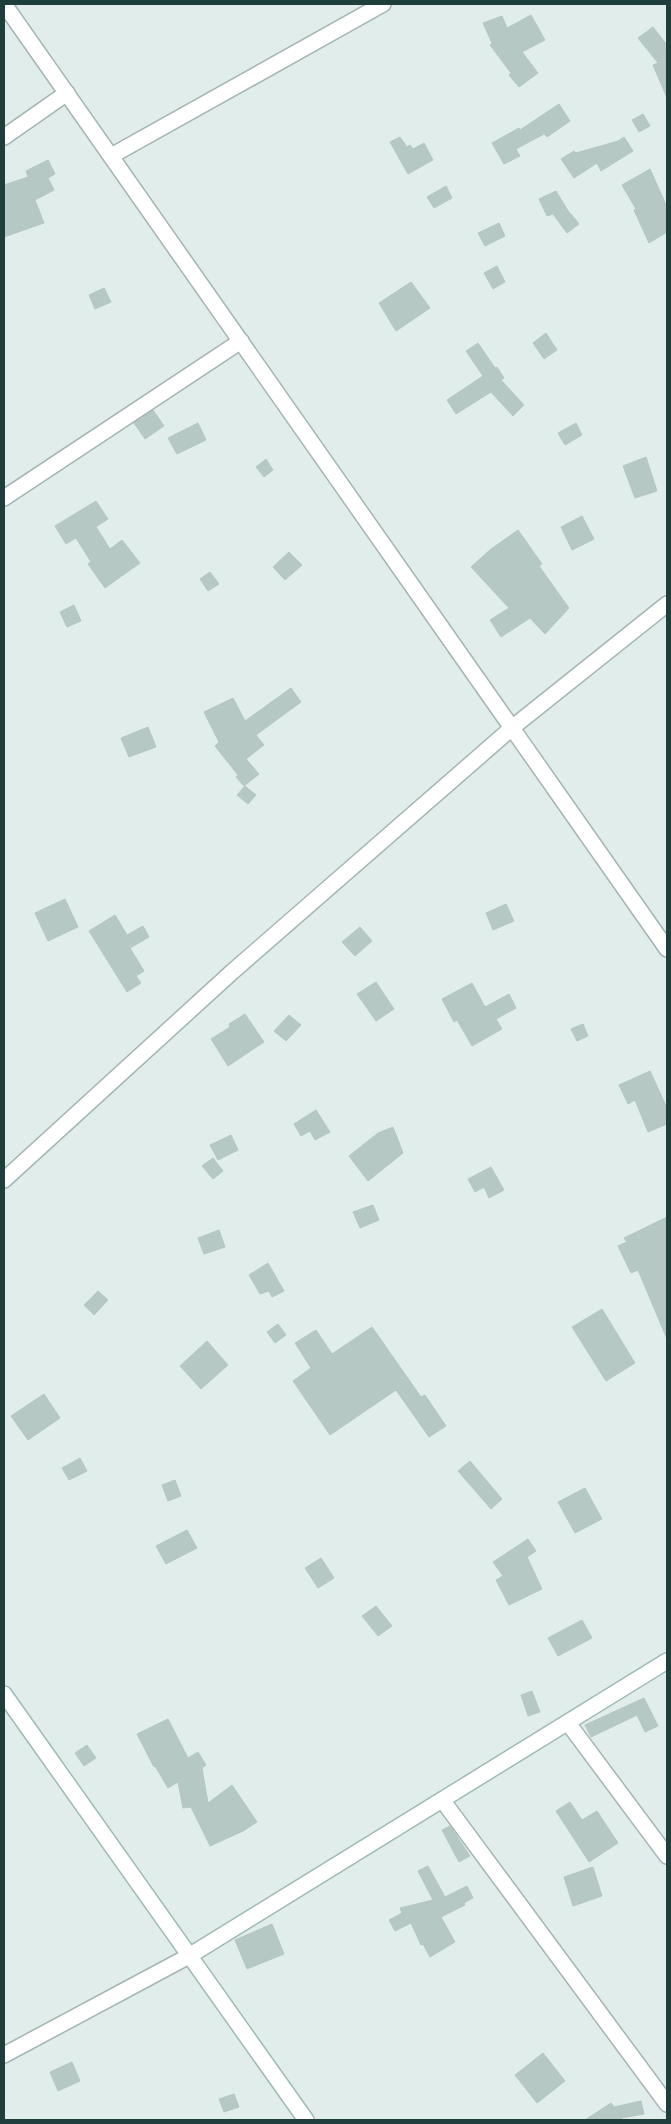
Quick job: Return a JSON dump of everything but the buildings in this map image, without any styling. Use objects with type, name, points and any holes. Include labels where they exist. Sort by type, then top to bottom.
[{"type":"street","points":[[4,4],[667,949]]},
{"type":"street","points":[[111,156],[383,4]]},
{"type":"street","points":[[4,137],[67,93]]},
{"type":"street","points":[[4,498],[241,341]]},
{"type":"street","points":[[4,1180],[232,972],[513,727],[667,604]]},
{"type":"street","points":[[4,2055],[189,1956],[667,1661]]},
{"type":"street","points":[[4,1694],[306,2120]]},
{"type":"street","points":[[568,1723],[667,1856]]},
{"type":"street","points":[[443,1800],[667,2104]]}]
